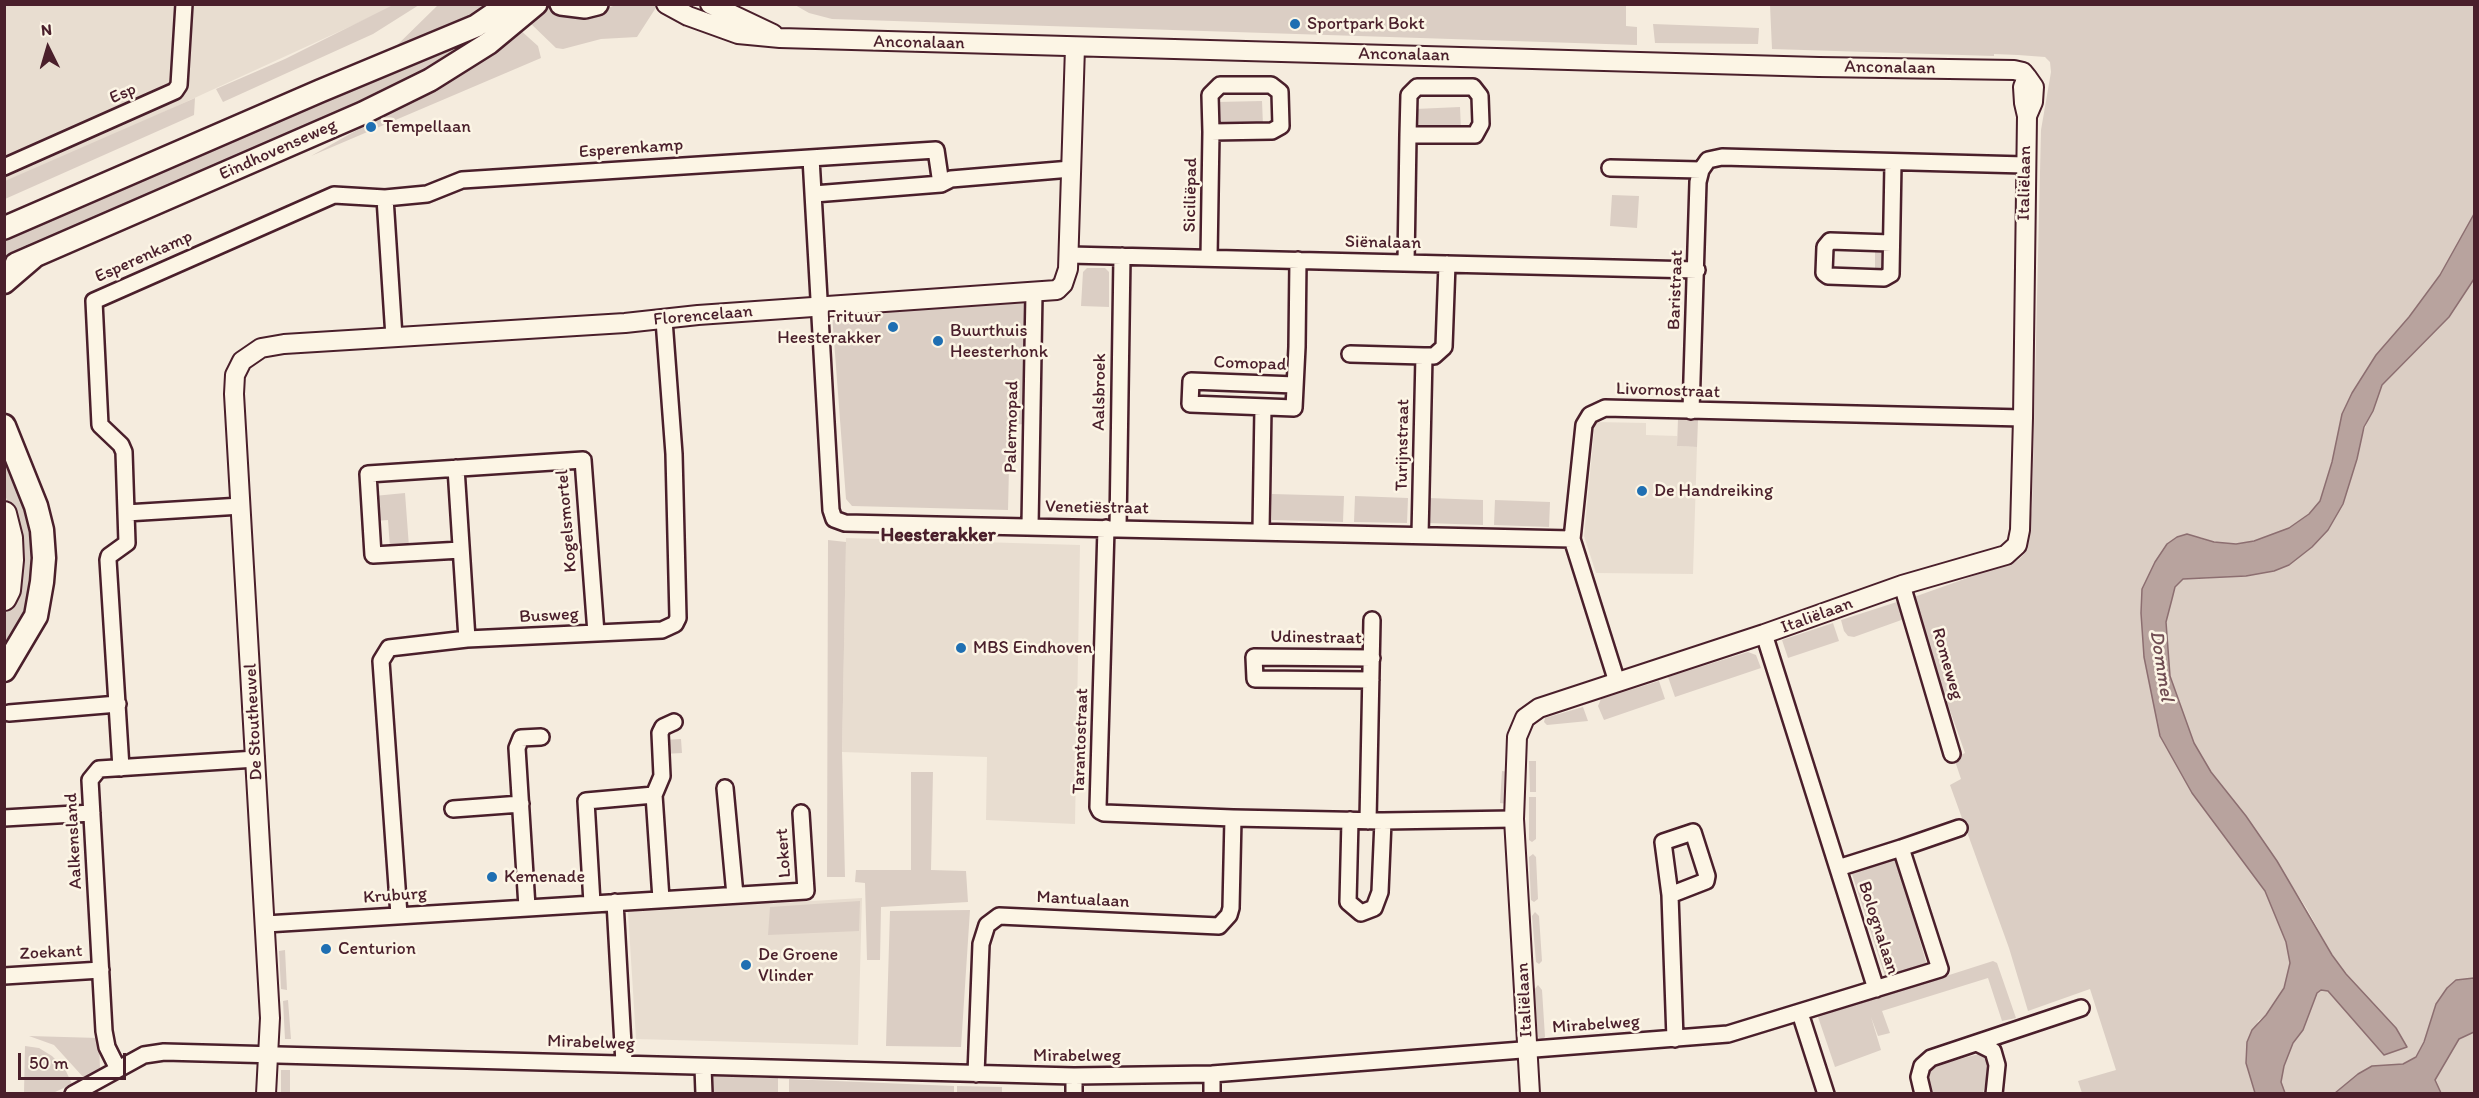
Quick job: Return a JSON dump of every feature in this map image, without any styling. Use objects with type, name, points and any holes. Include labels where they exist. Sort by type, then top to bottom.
[{"type":"highway","points":[[4,513],[10,538],[11,560],[8,590],[4,598]]},
{"type":"main road","name":"Eindhovenseweg","points":[[4,228],[476,26],[508,4]]},
{"type":"main road","name":"Eindhovenseweg","points":[[4,269],[363,113],[430,80],[489,43],[536,4]]},
{"type":"main road","points":[[561,4],[585,7],[597,4]]},
{"type":"main road","points":[[4,282],[32,258]]},
{"type":"main road","points":[[4,426],[36,506],[42,530],[44,558],[36,616],[4,670]]},
{"type":"street","name":"Esp","points":[[4,167],[175,91],[179,85],[184,4]]},
{"type":"street","name":"Anconalaan","points":[[666,4],[688,16],[738,34],[780,38],[1819,67],[2006,70],[2023,72],[2027,77]]},
{"type":"street","name":"Anconalaan","points":[[710,4],[734,17],[768,30],[780,38]]},
{"type":"street","name":"Florencelaan","points":[[249,355],[271,345],[664,320],[698,315],[1057,290],[1067,278],[1069,255],[1075,47]]},
{"type":"street","name":"Italiëlaan","points":[[1530,1094],[1514,819],[1517,737],[1525,718],[1539,708],[1764,634],[1902,585],[2006,555],[2017,545],[2020,530],[2023,418],[2025,165],[2027,116],[2033,102],[2034,87],[2027,77]]},
{"type":"street","name":"Siciliëpad","points":[[1209,258],[1210,95],[1220,85],[1271,85],[1280,92],[1281,126],[1272,131],[1211,132]]},
{"type":"street","points":[[1406,263],[1408,135],[1409,95],[1417,87],[1473,87],[1480,96],[1481,124],[1475,135],[1408,135]]},
{"type":"street","name":"Esperenkamp","points":[[121,768],[108,560],[127,543],[123,448],[100,425],[94,301],[334,195],[385,198],[427,194],[462,180],[936,150],[941,184]]},
{"type":"street","points":[[1610,168],[1701,170],[1708,160],[1722,157],[2025,165]]},
{"type":"street","points":[[811,158],[821,306]]},
{"type":"street","points":[[1891,243],[1830,241],[1825,247],[1824,273],[1828,276],[1884,278],[1891,274],[1893,163]]},
{"type":"street","points":[[813,194],[941,184],[951,179],[1071,169]]},
{"type":"street","name":"Baristraat","points":[[1691,411],[1698,182],[1701,170]]},
{"type":"street","points":[[385,198],[394,337]]},
{"type":"street","name":"Siënalaan","points":[[1069,255],[1697,270]]},
{"type":"street","name":"Aalsbroek","points":[[1112,528],[1122,256]]},
{"type":"street","name":"Comopad","points":[[1295,385],[1191,381],[1190,404],[1294,408],[1295,385],[1298,260]]},
{"type":"street","points":[[1350,354],[1434,356],[1444,347],[1447,264]]},
{"type":"street","name":"Palermopad","points":[[1030,526],[1034,293]]},
{"type":"street","name":"Venetiëstraat","points":[[821,306],[831,510],[834,519],[845,523],[1572,539]]},
{"type":"street","name":"Busweg","points":[[399,915],[381,661],[389,648],[467,639],[662,630],[675,624],[678,618],[674,454],[664,320]]},
{"type":"street","name":"De Stoutheuvel","points":[[249,355],[238,368],[235,381],[266,924],[270,1018],[266,1094]]},
{"type":"street","name":"Turijnstraat","points":[[1420,536],[1424,356]]},
{"type":"street","points":[[1261,531],[1263,407]]},
{"type":"street","name":"Livornostraat","points":[[1617,682],[1572,539],[1584,425],[1590,415],[1605,408],[2023,418]]},
{"type":"street","name":"Kogelsmortel","points":[[460,550],[373,555],[368,474],[583,460],[596,633]]},
{"type":"street","points":[[456,468],[467,639]]},
{"type":"street","points":[[126,513],[241,506]]},
{"type":"street","name":"Tarantostraat","points":[[1112,528],[1098,807],[1100,812],[1376,821],[1514,819]]},
{"type":"street","name":"Romeweg","points":[[1902,585],[1952,754]]},
{"type":"street","name":"Udinestraat","points":[[1372,620],[1371,681],[1376,821]]},
{"type":"street","name":"Bolognalaan","points":[[1764,634],[1876,989],[1940,969],[1901,848]]},
{"type":"street","name":"Udinestraat","points":[[1371,681],[1255,679],[1254,657],[1372,658]]},
{"type":"street","points":[[9,713],[118,704]]},
{"type":"street","points":[[661,899],[654,795],[662,776],[660,733],[663,727],[674,722]]},
{"type":"street","points":[[527,907],[518,748],[521,738],[541,736]]},
{"type":"street","name":"Aalkensland","points":[[118,1069],[106,1042],[90,780],[99,769],[256,759]]},
{"type":"street","points":[[725,788],[735,895]]},
{"type":"street","points":[[592,903],[586,801],[654,795]]},
{"type":"street","points":[[453,809],[521,804]]},
{"type":"street","points":[[4,818],[92,813]]},
{"type":"street","name":"Lokert","points":[[801,813],[806,891]]},
{"type":"street","name":"Mantualaan","points":[[976,1074],[981,944],[987,924],[999,916],[1219,926],[1229,915],[1231,908],[1233,818]]},
{"type":"street","points":[[1350,820],[1348,902],[1361,913],[1374,908],[1380,892],[1376,821]]},
{"type":"street","name":"Bolognalaan","points":[[1838,868],[1959,828]]},
{"type":"street","name":"Kruburg","points":[[266,924],[806,891]]},
{"type":"street","points":[[1670,895],[1675,1039]]},
{"type":"street","points":[[615,902],[624,1064]]},
{"type":"street","name":"Zoekant","points":[[4,976],[101,970]]},
{"type":"street","name":"Mirabelweg","points":[[73,1094],[144,1055],[164,1052],[976,1074],[1074,1076],[1212,1074],[1728,1034],[1876,989]]},
{"type":"street","points":[[1923,1094],[1918,1077],[1922,1066],[1931,1058],[2081,1008]]},
{"type":"street","points":[[1800,1012],[1826,1094]]},
{"type":"street","points":[[1977,1043],[1993,1051],[1997,1065],[1994,1094]]},
{"type":"street","points":[[703,1067],[704,1094]]},
{"type":"street","points":[[1212,1074],[1212,1094]]},
{"type":"street","points":[[1074,1076],[1074,1094]]},
{"type":"shaded area","points":[[5,4],[397,5],[5,185]]},
{"type":"shaded area","points":[[497,4],[500,7],[387,55],[438,5]]},
{"type":"shaded area","points":[[653,4],[657,6],[637,37],[601,39],[563,49],[556,48],[527,20],[546,5],[555,9],[600,11],[616,5]]},
{"type":"shaded area","name":"Sportpark Bokt","points":[[1626,4],[1626,26],[1637,27],[1637,45],[832,19],[809,13],[795,5]]},
{"type":"shaded area","points":[[393,5],[419,5],[373,34],[223,102],[216,89],[285,59]]},
{"type":"shaded area","points":[[1770,5],[2474,5],[2474,214],[2440,275],[2409,317],[2376,355],[2352,393],[2342,414],[2332,462],[2320,501],[2309,514],[2289,528],[2254,541],[2236,544],[2214,542],[2200,537],[2142,589],[2144,657],[2160,736],[2192,793],[2265,891],[2286,941],[2290,963],[2284,988],[2266,1015],[2258,1021],[2246,1063],[2255,1093],[2082,1093],[2078,1081],[2116,1070],[2090,989],[2028,1011],[2009,948],[1950,785],[1961,779],[1954,758],[1965,753],[1912,603],[1914,597],[2018,560],[2025,553],[2032,508],[2041,130],[2051,72],[2050,62],[2045,57],[2018,55],[1772,49]]},
{"type":"shaded area","points":[[511,23],[431,72],[5,267],[4,240],[274,119],[481,33]]},
{"type":"shaded area","points":[[1653,24],[1759,28],[1758,44],[1655,43]]},
{"type":"shaded area","points":[[519,29],[538,46],[541,58],[311,156],[403,104]]},
{"type":"shaded area","points":[[195,98],[194,115],[5,199],[5,181]]},
{"type":"shaded area","points":[[1262,101],[1263,126],[1217,126],[1217,102]]},
{"type":"shaded area","points":[[1460,107],[1461,130],[1415,132],[1415,109]]},
{"type":"shaded area","points":[[1612,195],[1639,196],[1637,228],[1610,226]]},
{"type":"shaded area","points":[[1875,249],[1883,249],[1882,273],[1875,273]]},
{"type":"shaded area","points":[[1087,268],[1105,268],[1109,272],[1109,307],[1081,306],[1083,272]]},
{"type":"shaded area","points":[[2474,279],[2474,978],[2456,980],[2447,988],[2436,1004],[2424,1042],[2416,1057],[2403,1064],[2358,1074],[2335,1093],[2285,1093],[2281,1082],[2284,1066],[2293,1043],[2303,1030],[2317,993],[2321,990],[2328,991],[2384,1055],[2346,974],[2332,955],[2307,909],[2246,816],[2211,772],[2194,743],[2170,676],[2166,622],[2175,587],[2183,579],[2274,571],[2361,438],[2382,385],[2449,317]]},
{"type":"shaded area","points":[[1026,303],[1025,424],[1010,425],[1008,510],[852,506],[846,499],[832,314]]},
{"type":"shaded area","points":[[1678,419],[1698,420],[1697,447],[1677,446]]},
{"type":"shaded area","name":"De Handreiking","points":[[1595,422],[1646,423],[1646,435],[1677,436],[1677,446],[1697,447],[1693,574],[1596,573],[1584,536]]},
{"type":"shaded area","points":[[4,449],[36,533],[29,614],[5,657],[5,616],[14,592],[12,513],[5,495]]},
{"type":"shaded area","points":[[405,493],[409,547],[390,548],[388,520],[375,521],[374,496]]},
{"type":"shaded area","points":[[1272,494],[1344,496],[1343,522],[1272,520]]},
{"type":"shaded area","points":[[1355,496],[1408,498],[1407,523],[1354,522]]},
{"type":"shaded area","points":[[1428,498],[1483,500],[1483,525],[1427,523]]},
{"type":"shaded area","points":[[1495,500],[1550,502],[1549,527],[1494,525]]},
{"type":"shaded area","name":"MBS Eindhoven","points":[[846,538],[1080,545],[1075,824],[986,820],[987,757],[842,752]]},
{"type":"shaded area","points":[[828,540],[846,542],[842,752],[845,877],[827,877]]},
{"type":"shaded area","points":[[1900,601],[1907,618],[1854,637],[1848,636],[1844,631],[1841,620]]},
{"type":"shaded area","points":[[1833,623],[1839,641],[1788,658],[1782,640]]},
{"type":"shaded area","points":[[1748,652],[1756,655],[1761,668],[1675,697],[1668,677]]},
{"type":"shaded area","points":[[1659,681],[1665,699],[1604,720],[1598,706],[1601,699]]},
{"type":"shaded area","points":[[1583,707],[1588,721],[1547,725],[1544,722],[1545,718]]},
{"type":"shaded area","points":[[681,739],[682,753],[664,754],[664,740]]},
{"type":"shaded area","points":[[1529,761],[1536,761],[1536,792],[1530,792]]},
{"type":"shaded area","points":[[1502,771],[1510,772],[1508,804],[1500,803]]},
{"type":"shaded area","points":[[911,772],[933,772],[931,870],[966,871],[968,902],[881,907],[880,960],[867,960],[865,883],[855,882],[856,870],[911,870]]},
{"type":"shaded area","points":[[1529,797],[1536,797],[1536,839],[1532,842],[1529,840]]},
{"type":"shaded area","points":[[1533,854],[1536,857],[1538,899],[1534,902],[1531,900],[1529,857]]},
{"type":"shaded area","points":[[1892,858],[1896,859],[1927,965],[1914,972],[1886,979],[1851,871]]},
{"type":"shaded area","name":"De Groene Vlinder","points":[[862,898],[858,1045],[636,1039],[628,912]]},
{"type":"shaded area","points":[[860,901],[859,931],[768,935],[770,907]]},
{"type":"shaded area","points":[[970,910],[961,1047],[886,1046],[890,911]]},
{"type":"shaded area","points":[[1535,912],[1539,916],[1542,961],[1539,964],[1536,962],[1532,916]]},
{"type":"shaded area","points":[[285,950],[287,990],[281,989],[279,951]]},
{"type":"shaded area","points":[[1993,961],[1997,963],[2016,1018],[2002,1021],[1988,978],[1882,1011],[1890,1033],[1878,1036],[1871,1017],[1881,1050],[1835,1067],[1818,1017]]},
{"type":"shaded area","points":[[1538,985],[1542,990],[1545,1037],[1542,1040],[1538,1037],[1534,990]]},
{"type":"shaded area","points":[[288,1000],[291,1039],[285,1039],[283,1001]]},
{"type":"shaded area","points":[[2474,1032],[2474,1093],[2441,1093],[2435,1080],[2459,1038]]},
{"type":"shaded area","points":[[29,1036],[99,1038],[100,1069],[84,1078],[54,1045]]},
{"type":"shaded area","points":[[25,1046],[39,1048],[52,1056],[65,1069],[72,1084],[53,1093],[24,1093]]},
{"type":"shaded area","points":[[1983,1053],[1987,1057],[1987,1077],[1983,1093],[1930,1093],[1924,1076],[1929,1067]]},
{"type":"shaded area","points":[[281,1070],[290,1070],[290,1093],[281,1093]]},
{"type":"shaded area","points":[[711,1076],[778,1078],[778,1093],[712,1093]]},
{"type":"shaded area","points":[[789,1079],[954,1086],[954,1093],[789,1093]]},
{"type":"shaded area","points":[[957,1086],[1002,1087],[1002,1093],[957,1093]]},
{"type":"water","name":"Dommel","points":[[2474,214],[2474,279],[2449,317],[2382,385],[2373,411],[2364,427],[2343,504],[2328,530],[2312,547],[2289,565],[2274,571],[2246,576],[2183,579],[2175,587],[2166,622],[2170,676],[2194,743],[2211,772],[2246,816],[2277,861],[2332,955],[2346,974],[2396,1028],[2407,1047],[2384,1055],[2328,991],[2321,990],[2317,993],[2303,1030],[2293,1043],[2284,1066],[2281,1082],[2285,1093],[2255,1093],[2246,1063],[2247,1042],[2252,1030],[2266,1015],[2284,988],[2290,963],[2286,942],[2265,891],[2192,793],[2160,736],[2144,657],[2142,589],[2167,544],[2177,537],[2187,534],[2214,542],[2236,544],[2254,541],[2289,528],[2309,514],[2320,501],[2332,462],[2342,414],[2352,393],[2376,355],[2409,317],[2440,275]]},
{"type":"water","points":[[2474,978],[2474,1032],[2459,1039],[2435,1080],[2441,1093],[2335,1093],[2372,1066],[2403,1064],[2416,1057],[2424,1042],[2436,1004],[2447,988],[2456,980]]},
{"type":"place","name":"Sportpark Bokt","points":[[1295,24]]},
{"type":"place","name":"Tempellaan","points":[[371,127]]},
{"type":"place","name":"Frituur Heesterakker","points":[[893,327]]},
{"type":"place","name":"Buurthuis Heesterhonk","points":[[938,341]]},
{"type":"place","name":"De Handreiking","points":[[1642,491]]},
{"type":"place","name":"MBS Eindhoven","points":[[961,648]]},
{"type":"place","name":"Kemenade","points":[[492,877]]},
{"type":"place","name":"Centurion","points":[[326,949]]},
{"type":"place","name":"De Groene Vlinder","points":[[746,965]]},
{"type":"district","name":"Heesterakker","points":[[938,536]]}]
